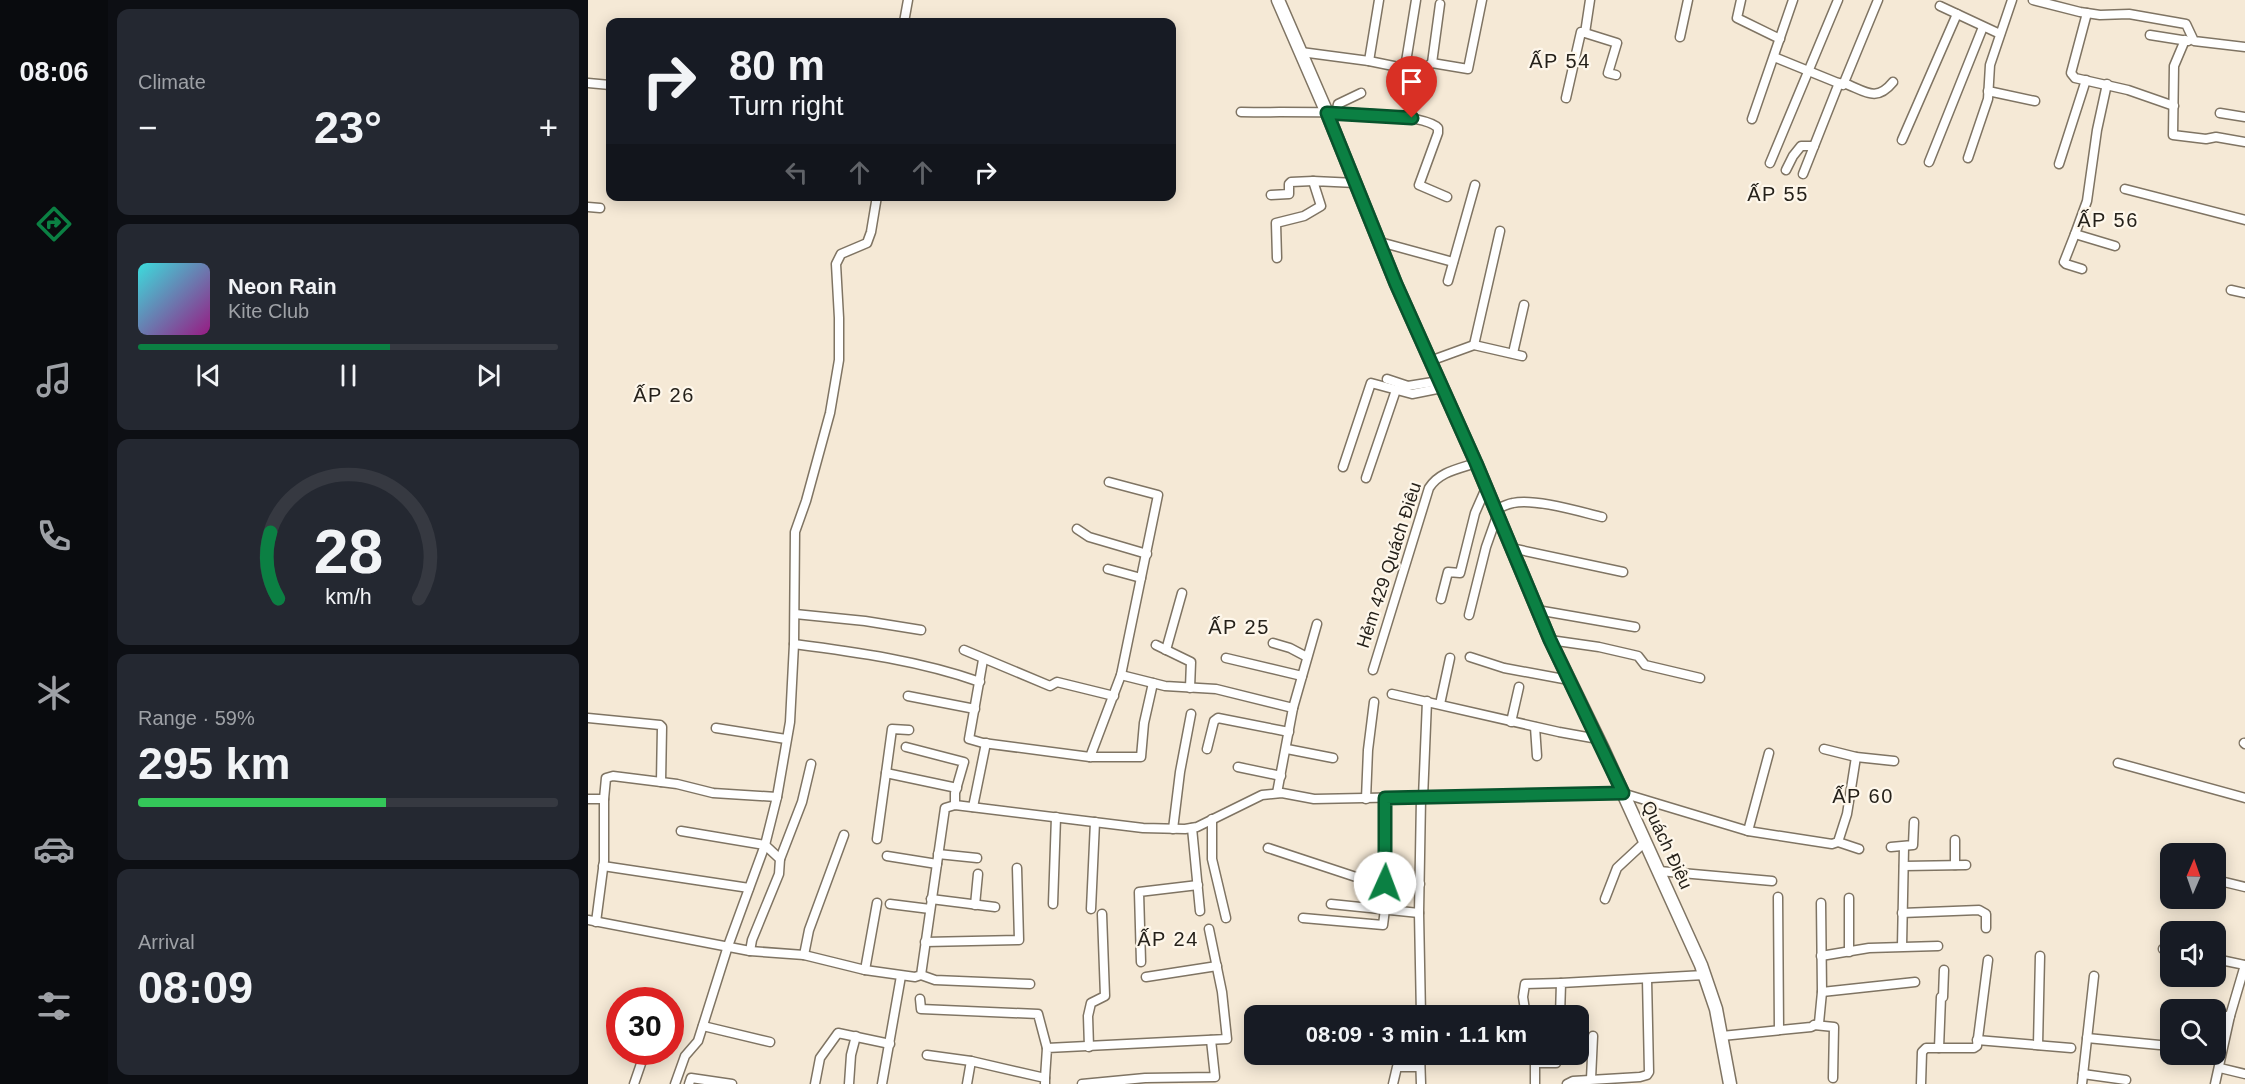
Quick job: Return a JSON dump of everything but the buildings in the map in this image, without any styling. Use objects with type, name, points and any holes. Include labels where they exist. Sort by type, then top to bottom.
[{"type":"main road","name":"Quách Điêu","points":[[1278,0],[1332,113],[1356,183],[1396,284],[1476,463],[1550,640],[1659,871],[1704,975],[1722,1036],[1730,1084]]},
{"type":"street","points":[[905,18],[908,0]]},
{"type":"street","points":[[1369,61],[1379,0]]},
{"type":"street","points":[[1405,68],[1416,0]]},
{"type":"street","points":[[1301,52],[1421,70],[1432,63],[1468,69],[1482,0]]},
{"type":"street","points":[[1585,33],[1590,0]]},
{"type":"street","points":[[1680,37],[1688,0]]},
{"type":"street","points":[[1742,0],[1737,18],[1780,39]]},
{"type":"street","points":[[1752,119],[1793,0]]},
{"type":"street","points":[[1770,163],[1838,0]]},
{"type":"street","points":[[1803,174],[1878,0]]},
{"type":"street","points":[[1968,158],[1988,99],[1990,64],[2012,0]]},
{"type":"street","points":[[2033,0],[2087,13],[2129,14],[2186,24],[2189,41],[2174,66],[2173,135],[2206,139],[2216,137],[2245,142]]},
{"type":"street","points":[[1432,63],[1440,4]]},
{"type":"street","points":[[1940,6],[2000,34]]},
{"type":"street","points":[[2087,13],[2071,73],[2075,78],[2107,84],[2174,106]]},
{"type":"street","points":[[1902,140],[1957,14]]},
{"type":"street","points":[[1929,162],[1983,27]]},
{"type":"street","points":[[1566,98],[1581,32],[1617,43],[1608,73],[1616,75]]},
{"type":"street","points":[[2150,35],[2245,48]]},
{"type":"street","points":[[1774,57],[1873,95],[1884,92],[1893,82]]},
{"type":"street","points":[[2059,164],[2086,80]]},
{"type":"street","points":[[588,83],[606,85]]},
{"type":"street","points":[[2082,269],[2064,262],[2089,190],[2097,130],[2107,84]]},
{"type":"street","points":[[1988,91],[2035,101]]},
{"type":"street","points":[[1332,113],[1338,104],[1361,93]]},
{"type":"street","points":[[1241,112],[1332,113],[1412,118],[1436,125],[1437,133],[1419,185],[1447,197]]},
{"type":"street","points":[[2220,113],[2245,117]]},
{"type":"street","points":[[1786,170],[1797,149],[1801,146],[1814,146]]},
{"type":"street","points":[[1271,195],[1289,194],[1291,182],[1356,183]]},
{"type":"street","points":[[1277,258],[1276,223],[1304,216],[1321,206],[1313,182]]},
{"type":"street","points":[[1448,281],[1475,185]]},
{"type":"street","points":[[2125,189],[2245,220]]},
{"type":"street","points":[[675,1084],[685,1056],[698,1041],[728,946],[765,845],[777,797],[790,722],[795,614],[795,532],[806,501],[830,413],[838,360],[839,318],[836,264],[841,255],[867,243],[876,201]]},
{"type":"street","points":[[588,207],[600,208]]},
{"type":"street","points":[[1474,345],[1500,231]]},
{"type":"street","points":[[2075,234],[2115,246]]},
{"type":"street","points":[[1380,242],[1453,262]]},
{"type":"street","points":[[2231,290],[2245,293]]},
{"type":"street","points":[[1430,361],[1474,345],[1517,354],[1524,305]]},
{"type":"street","points":[[1387,379],[1408,386],[1441,384]]},
{"type":"street","points":[[1343,467],[1371,383],[1412,394],[1441,384]]},
{"type":"street","points":[[1366,478],[1396,390]]},
{"type":"street","name":"Hẻm 429 Quách Điêu","points":[[1373,670],[1429,488],[1440,476],[1476,463]]},
{"type":"street","points":[[1090,757],[1120,675],[1158,495],[1109,482]]},
{"type":"street","points":[[1441,599],[1448,572],[1461,573],[1475,513],[1486,488]]},
{"type":"street","points":[[1469,615],[1496,513],[1513,503],[1523,502],[1563,507],[1602,517]]},
{"type":"street","points":[[1077,529],[1089,537],[1147,554]]},
{"type":"street","points":[[1511,548],[1623,572]]},
{"type":"street","points":[[1108,569],[1141,578]]},
{"type":"street","points":[[1166,650],[1182,593]]},
{"type":"street","points":[[1537,610],[1635,627]]},
{"type":"street","points":[[795,614],[865,621],[921,630]]},
{"type":"street","points":[[1277,793],[1293,708],[1317,624]]},
{"type":"street","points":[[1550,640],[1599,647],[1638,656],[1645,665],[1700,678]]},
{"type":"street","points":[[1273,643],[1290,648],[1307,657]]},
{"type":"street","points":[[794,644],[835,649],[949,671],[980,682]]},
{"type":"street","points":[[1156,645],[1191,662],[1190,688]]},
{"type":"street","points":[[964,651],[1050,686],[1057,682],[1114,696]]},
{"type":"street","points":[[1470,657],[1504,668],[1569,680]]},
{"type":"street","points":[[1226,658],[1302,676]]},
{"type":"street","points":[[1440,704],[1450,658]]},
{"type":"street","points":[[983,660],[969,739],[986,743],[1090,757],[1141,757],[1144,723],[1153,683]]},
{"type":"street","points":[[1120,675],[1153,683],[1216,689],[1293,708]]},
{"type":"street","points":[[1511,722],[1519,687]]},
{"type":"street","points":[[1392,694],[1511,722],[1598,739]]},
{"type":"street","points":[[908,696],[975,709]]},
{"type":"street","points":[[1420,1005],[1419,913],[1427,701]]},
{"type":"street","points":[[1366,799],[1368,750],[1374,702]]},
{"type":"street","points":[[1173,829],[1180,772],[1191,714]]},
{"type":"street","points":[[588,718],[660,725],[662,728],[661,782]]},
{"type":"street","points":[[1207,749],[1214,721],[1218,718],[1289,732]]},
{"type":"street","points":[[1535,727],[1537,756]]},
{"type":"street","points":[[716,728],[786,739]]},
{"type":"street","points":[[877,839],[892,729],[909,730]]},
{"type":"street","points":[[973,807],[986,743]]},
{"type":"street","points":[[906,747],[964,762],[955,805]]},
{"type":"street","points":[[1287,749],[1333,758]]},
{"type":"street","points":[[1824,749],[1894,761]]},
{"type":"street","points":[[1748,831],[1769,753]]},
{"type":"street","points":[[1838,842],[1847,814],[1856,756]]},
{"type":"street","points":[[2118,763],[2245,798]]},
{"type":"street","points":[[750,951],[752,940],[779,874],[780,858],[802,802],[811,764]]},
{"type":"street","points":[[1238,767],[1281,776]]},
{"type":"street","points":[[886,773],[957,788]]},
{"type":"street","points":[[777,797],[713,793],[661,782],[608,777],[604,799],[603,866],[592,921],[750,951],[804,955],[901,976],[921,975],[934,980],[1030,984]]},
{"type":"street","points":[[921,975],[945,808],[955,805],[1173,829],[1192,828],[1262,795],[1277,793],[1314,799],[1366,799],[1623,793],[1748,831],[1832,844],[1838,842],[1859,849]]},
{"type":"street","points":[[1385,798],[1385,883]]},
{"type":"street","points":[[588,799],[604,799]]},
{"type":"street","points":[[1053,904],[1056,817]]},
{"type":"street","points":[[1212,819],[1212,860],[1226,918]]},
{"type":"street","points":[[1090,909],[1095,822]]},
{"type":"street","points":[[1891,847],[1914,844],[1914,822]]},
{"type":"street","points":[[1192,828],[1200,911]]},
{"type":"street","points":[[681,831],[765,845],[780,858]]},
{"type":"street","points":[[804,955],[809,930],[844,835]]},
{"type":"street","points":[[1955,840],[1955,865]]},
{"type":"street","points":[[1605,899],[1617,868],[1645,842]]},
{"type":"street","points":[[1902,946],[1904,847]]},
{"type":"street","points":[[1268,848],[1362,879],[1385,883],[1420,884]]},
{"type":"street","points":[[938,854],[976,858]]},
{"type":"street","points":[[887,856],[937,864]]},
{"type":"street","points":[[1904,866],[1965,865]]},
{"type":"street","points":[[603,866],[748,888]]},
{"type":"street","points":[[925,942],[1019,940],[1017,868]]},
{"type":"street","points":[[1659,871],[1772,881]]},
{"type":"street","points":[[975,905],[978,874]]},
{"type":"street","points":[[2226,882],[2245,887]]},
{"type":"street","points":[[1141,962],[1138,906],[1140,892],[1198,885]]},
{"type":"street","points":[[1778,897],[1779,1030]]},
{"type":"street","points":[[1849,898],[1849,952]]},
{"type":"street","points":[[931,899],[995,907]]},
{"type":"street","points":[[865,970],[877,903]]},
{"type":"street","points":[[1722,1036],[1811,1027],[1819,1023],[1822,992],[1821,903]]},
{"type":"street","points":[[890,904],[930,909]]},
{"type":"street","points":[[1331,904],[1419,913]]},
{"type":"street","points":[[1303,918],[1383,925],[1385,909]]},
{"type":"street","points":[[1902,913],[1979,910],[1986,914],[1986,928]]},
{"type":"street","points":[[1089,1047],[1088,1016],[1092,1003],[1105,996],[1102,914]]},
{"type":"street","points":[[1047,1048],[1228,1038],[1209,929]]},
{"type":"street","points":[[1821,956],[1902,946],[1938,945]]},
{"type":"street","points":[[2038,1045],[2040,956]]},
{"type":"street","points":[[1922,1084],[1922,1052],[1927,1048],[1975,1048],[1988,960]]},
{"type":"street","points":[[2216,1084],[2230,1016],[2245,965],[2226,961]]},
{"type":"street","points":[[1146,977],[1217,966]]},
{"type":"street","points":[[1939,1048],[1944,970]]},
{"type":"street","points":[[1524,1005],[1525,984],[1704,975]]},
{"type":"street","points":[[882,1084],[901,976]]},
{"type":"street","points":[[2082,1084],[2094,976]]},
{"type":"street","points":[[1567,1084],[1591,1079],[1640,1077],[1648,1073],[1647,979]]},
{"type":"street","points":[[1822,992],[1915,982]]},
{"type":"street","points":[[1560,1005],[1561,983]]},
{"type":"street","points":[[920,999],[921,1009],[1038,1014],[1047,1048],[1045,1081],[970,1061],[927,1055]]},
{"type":"street","points":[[1814,1025],[1834,1027],[1833,1078]]},
{"type":"street","points":[[703,1026],[770,1042]]},
{"type":"street","points":[[815,1084],[820,1058],[838,1033],[890,1044]]},
{"type":"street","points":[[849,1084],[851,1055],[856,1036]]},
{"type":"street","points":[[1591,1079],[1593,1036]]},
{"type":"street","points":[[2088,1038],[2160,1045]]},
{"type":"street","points":[[1082,1084],[1145,1078],[1215,1077],[1211,1040]]},
{"type":"street","points":[[1977,1040],[2071,1048]]},
{"type":"street","points":[[967,1084],[970,1061]]},
{"type":"street","points":[[634,1084],[641,1065]]},
{"type":"street","points":[[1535,1065],[1535,1084]]},
{"type":"street","points":[[1393,1084],[1395,1068],[1420,1067],[1421,1084]]},
{"type":"street","points":[[2220,1068],[2245,1074]]},
{"type":"street","points":[[2083,1074],[2126,1080]]},
{"type":"street","points":[[689,1084],[691,1078],[732,1084]]},
{"type":"district","name":"ẤP 54","points":[[1560,61]]},
{"type":"district","name":"ẤP 55","points":[[1778,194]]},
{"type":"district","name":"ẤP 56","points":[[2108,220]]},
{"type":"district","name":"ẤP 26","points":[[664,395]]},
{"type":"district","name":"ẤP 25","points":[[1239,627]]},
{"type":"district","name":"ẤP 60","points":[[1863,796]]},
{"type":"district","name":"ẤP 24","points":[[1168,939]]},
{"type":"route","points":[[1385,883],[1385,798],[1623,793],[1550,640],[1476,463],[1396,284],[1327,113],[1412,118]]}]
